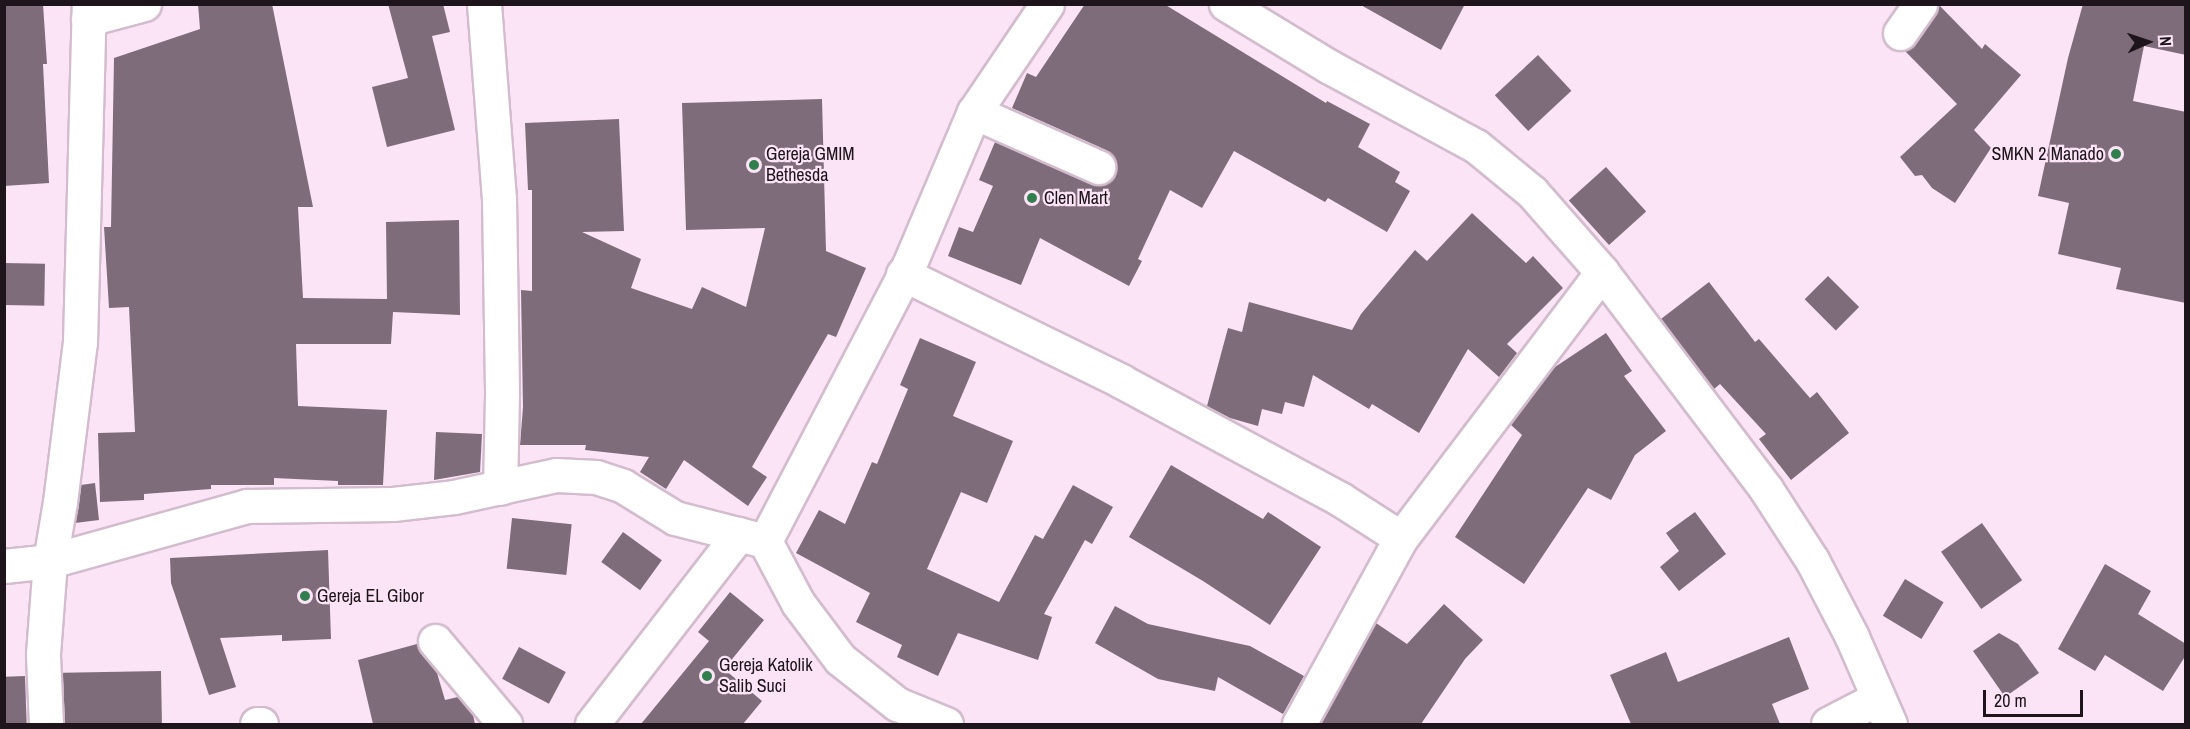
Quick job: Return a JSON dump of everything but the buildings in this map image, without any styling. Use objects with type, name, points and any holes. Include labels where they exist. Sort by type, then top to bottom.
[{"type":"street","points":[[46,724],[43,654],[50,561],[60,502],[80,342],[88,12],[144,4]]},
{"type":"street","points":[[484,4],[500,198],[502,396],[500,488]]},
{"type":"street","points":[[592,724],[752,537],[909,263],[974,112],[1047,4]]},
{"type":"street","points":[[1226,4],[1328,66],[1476,146],[1532,192],[1602,272],[1766,489],[1806,551],[1852,637],[1884,711],[1828,724]]},
{"type":"street","points":[[1900,33],[1920,4]]},
{"type":"street","points":[[974,112],[1098,167]]},
{"type":"street","points":[[909,263],[1340,499],[1409,526]]},
{"type":"street","points":[[1299,724],[1409,526],[1457,466],[1602,272]]},
{"type":"street","points":[[4,566],[50,561],[247,506],[393,504],[454,497],[556,475],[596,477],[622,486],[675,518],[752,537],[840,659],[897,704],[946,724]]},
{"type":"street","points":[[435,641],[505,724]]},
{"type":"place","name":"SMKN 2 Manado","points":[[2116,154]]},
{"type":"place","name":"Gereja GMIM Bethesda","points":[[754,165]]},
{"type":"place","name":"Clen Mart","points":[[1032,198]]},
{"type":"place","name":"Gereja EL Gibor","points":[[305,596]]},
{"type":"place","name":"Gereja Katolik Salib Suci","points":[[707,676]]}]
